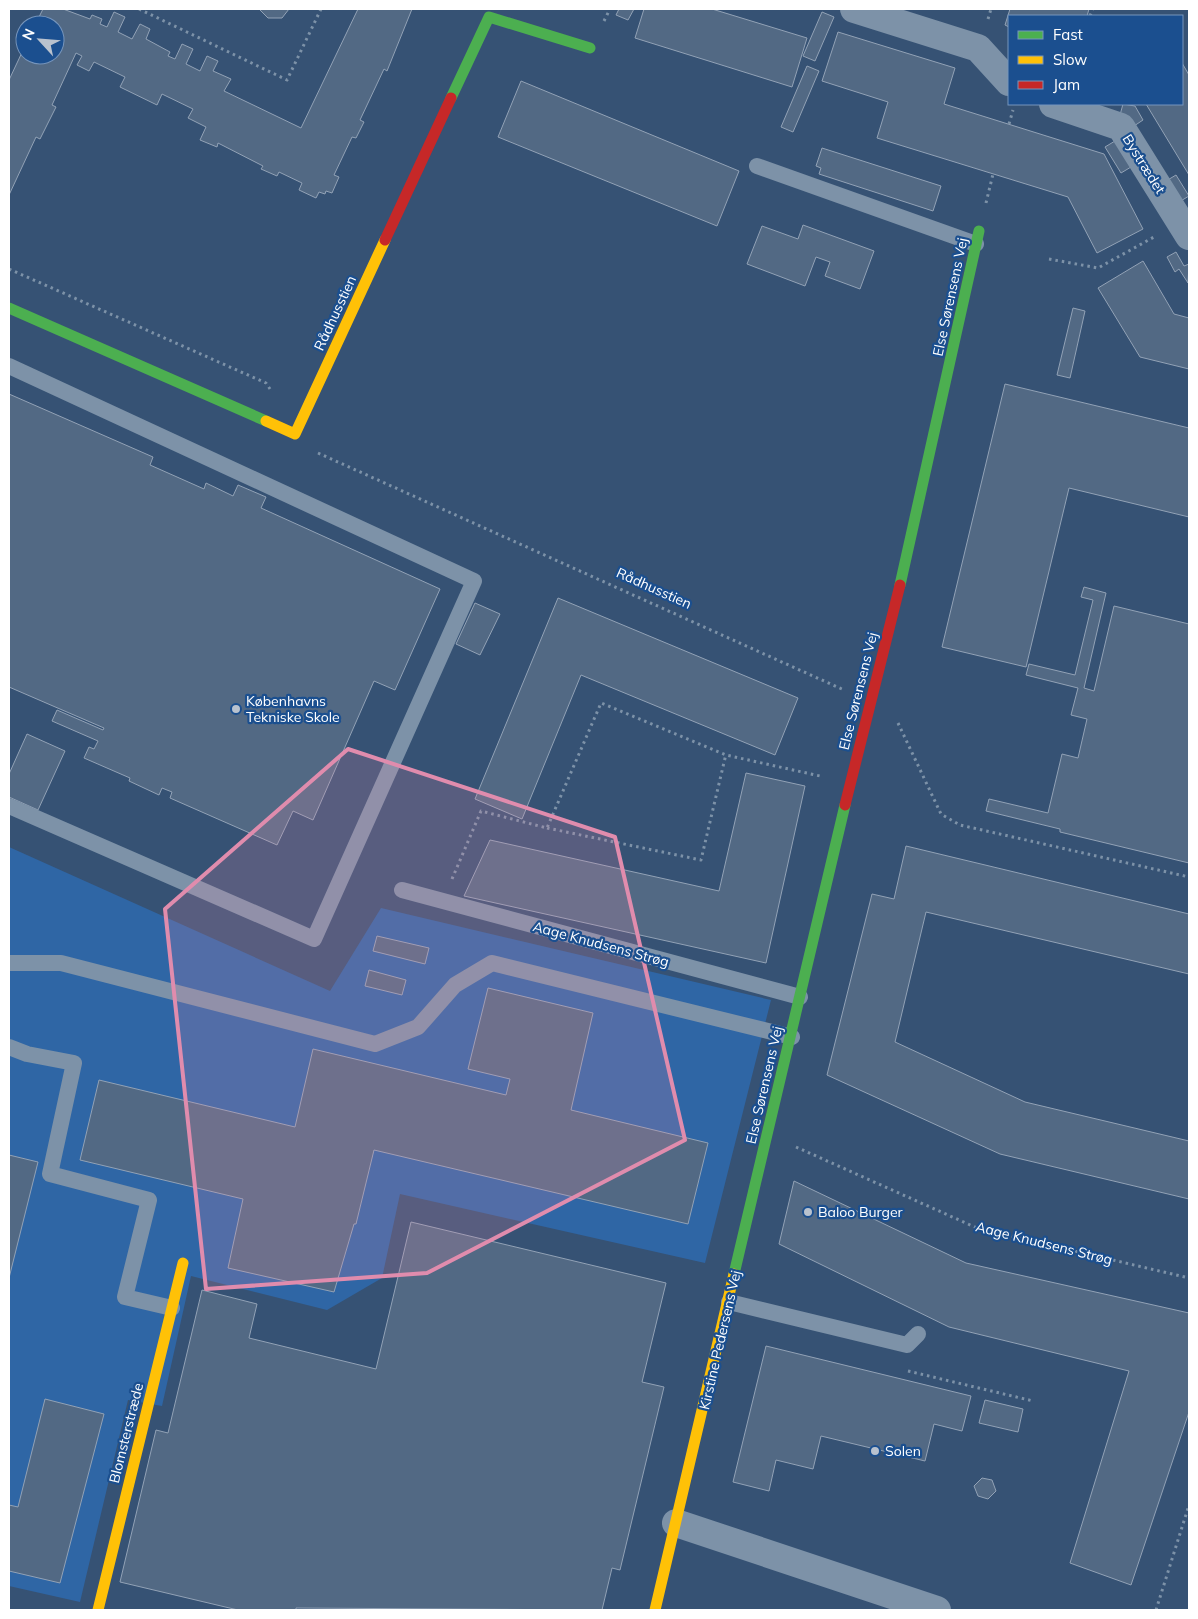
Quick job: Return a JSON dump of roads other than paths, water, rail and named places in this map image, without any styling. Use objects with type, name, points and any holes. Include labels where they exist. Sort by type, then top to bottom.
[{"type":"street","points":[[854,9],[978,48],[1008,81]]},
{"type":"street","name":"Rådhusstien","points":[[9,308],[296,434],[489,17],[590,48]]},
{"type":"street","name":"Bystrædet","points":[[1056,105],[1121,127],[1185,229]]},
{"type":"street","name":"Else Sørensens Vej","points":[[763,1158],[767,1134],[792,1037],[850,784],[958,337],[977,237]]},
{"type":"street","name":"Kirstine Pedersens Vej","points":[[656,1610],[763,1158]]},
{"type":"street","name":"Blomsterstræde","points":[[98,1610],[183,1264]]},
{"type":"street","points":[[676,1523],[937,1610]]},
{"type":"lane","points":[[757,166],[977,237]]},
{"type":"lane","points":[[9,366],[474,580],[314,939],[9,806]]},
{"type":"lane","name":"Aage Knudsens Strøg","points":[[402,890],[800,997]]},
{"type":"lane","points":[[9,963],[61,963],[375,1044],[418,1027],[455,985],[492,963],[792,1037]]},
{"type":"lane","points":[[9,1047],[28,1054],[74,1063],[50,1174],[149,1200],[125,1297],[172,1308]]},
{"type":"lane","points":[[729,1302],[907,1345],[918,1334]]},
{"type":"place","name":"Københavns Tekniske Skole","points":[[236,709]]},
{"type":"place","name":"Baloo Burger","points":[[808,1212]]},
{"type":"place","name":"Solen","points":[[875,1451]]}]
